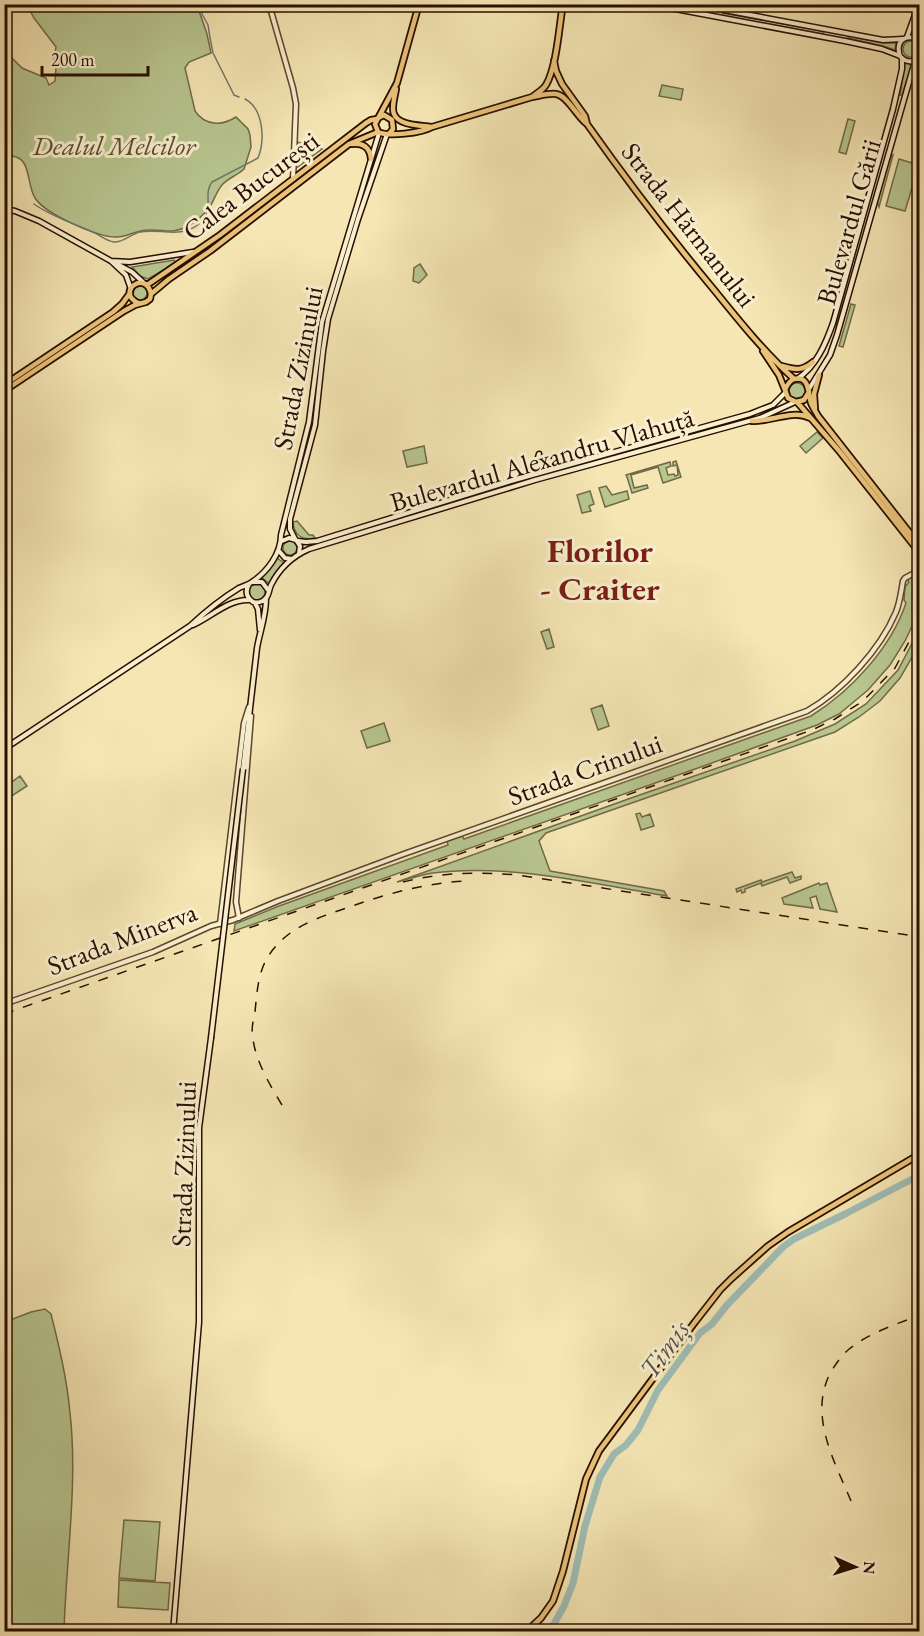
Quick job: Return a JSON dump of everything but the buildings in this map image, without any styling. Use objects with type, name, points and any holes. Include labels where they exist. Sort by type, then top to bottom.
[{"type":"main road","points":[[269,4],[296,104],[293,179]]},
{"type":"main road","points":[[419,4],[397,83],[393,110],[395,116],[403,122],[432,127]]},
{"type":"main road","points":[[649,4],[882,49],[908,61],[915,61],[920,57]]},
{"type":"main road","points":[[692,4],[883,40],[913,37],[919,40]]},
{"type":"main road","points":[[905,38],[919,4]]},
{"type":"main road","points":[[397,83],[377,119],[375,127],[378,132],[388,134],[424,131],[531,97],[545,86],[554,59],[563,6]]},
{"type":"main road","points":[[715,17],[717,9]]},
{"type":"main road","points":[[825,38],[826,30]]},
{"type":"main road","name":"Bulevardul Gării","points":[[795,379],[806,372],[813,362],[829,335],[838,308],[893,109],[902,66],[898,52],[899,45],[905,38]]},
{"type":"main road","name":"Strada Hărmanului","points":[[554,59],[557,76],[634,189],[762,348],[795,379]]},
{"type":"main road","name":"Bulevardul Gării","points":[[809,390],[832,350],[837,335],[915,61]]},
{"type":"main road","name":"Strada Hărmanului","points":[[531,97],[554,94],[563,96],[581,120],[588,124]]},
{"type":"main road","points":[[377,119],[384,115],[392,120],[393,129],[388,134]]},
{"type":"main road","name":"Calea București","points":[[146,284],[196,251],[366,123],[377,119]]},
{"type":"main road","name":"Calea București","points":[[151,294],[349,144],[378,132]]},
{"type":"main road","name":"Strada Zizinului","points":[[281,543],[281,535],[309,422],[322,322],[378,132]]},
{"type":"main road","name":"Strada Zizinului","points":[[296,540],[290,529],[290,519],[315,425],[328,319],[358,219],[388,134]]},
{"type":"main road","points":[[349,144],[364,145],[369,150],[371,159]]},
{"type":"main road","points":[[4,209],[39,221],[127,269],[150,288],[151,294],[148,301],[124,311],[4,392]]},
{"type":"main road","points":[[111,261],[145,260],[196,251]]},
{"type":"main road","points":[[111,261],[126,275],[134,302],[140,304]]},
{"type":"main road","points":[[4,385],[113,312],[138,283],[146,284]]},
{"type":"main road","name":"Strada Hărmanului","points":[[762,348],[786,391]]},
{"type":"main road","points":[[780,366],[801,369],[813,362]]},
{"type":"main road","points":[[816,412],[814,394],[819,375]]},
{"type":"main road","points":[[920,546],[816,412],[804,381],[795,379],[789,382],[786,391],[788,398],[796,402],[816,422],[920,553]]},
{"type":"main road","points":[[796,402],[804,400],[809,390]]},
{"type":"main road","name":"Bulevardul Alexandru Vlahuță","points":[[296,540],[317,541],[527,477],[750,414],[772,405],[786,391]]},
{"type":"main road","name":"Bulevardul Alexandru Vlahuță","points":[[298,554],[505,489],[752,421],[796,402]]},
{"type":"main road","points":[[752,421],[799,414],[816,422]]},
{"type":"main road","points":[[527,477],[536,465],[539,454]]},
{"type":"main road","points":[[190,626],[233,603],[243,600],[253,602],[261,602],[267,596],[275,578],[298,554],[300,546],[296,540],[287,538],[281,543],[269,566],[247,588],[246,594],[253,602]]},
{"type":"main road","points":[[279,549],[283,556],[292,559]]},
{"type":"main road","name":"Strada Crinului","points":[[220,924],[369,867],[807,711],[840,687],[879,643],[895,614],[903,581],[920,570]]},
{"type":"main road","points":[[4,749],[190,626],[211,607],[239,588],[260,581],[267,588],[267,596]]},
{"type":"main road","name":"Strada Zizinului","points":[[260,631],[267,596]]},
{"type":"main road","name":"Strada Zizinului","points":[[173,1632],[198,1329],[199,1128],[260,631],[258,609],[253,602]]},
{"type":"main road","name":"Strada Zizinului","points":[[239,918],[236,902],[251,699]]},
{"type":"main road","name":"Strada Zizinului","points":[[220,924],[244,723],[251,699]]},
{"type":"main road","name":"Strada Minerva","points":[[4,1004],[153,952],[220,924]]},
{"type":"main road","points":[[526,1632],[541,1618],[553,1601],[586,1479],[599,1451],[720,1290],[781,1236],[920,1154]]},
{"type":"green space","name":"Dealul Melcilor","points":[[27,5],[197,5],[211,53],[189,62],[185,68],[195,111],[204,120],[214,123],[225,122],[236,117],[248,129],[251,147],[244,169],[222,185],[209,208],[199,218],[178,230],[144,230],[117,237],[98,234],[61,218],[41,204],[32,192],[25,166],[17,157],[10,156],[5,162],[5,51],[22,68],[46,78],[49,85],[55,81],[56,47]]},
{"type":"green space","points":[[723,13],[822,31],[823,33],[723,16]]},
{"type":"green space","points":[[848,36],[883,43],[896,43],[895,50],[848,38]]},
{"type":"green space","points":[[911,41],[919,49],[911,57],[903,49]]},
{"type":"green space","points":[[905,63],[912,64],[902,95],[900,95]]},
{"type":"green space","points":[[662,85],[683,89],[681,100],[659,96]]},
{"type":"green space","points":[[848,119],[855,121],[846,154],[839,152]]},
{"type":"green space","points":[[297,142],[322,149],[295,169]]},
{"type":"green space","points":[[893,155],[879,207],[877,201],[889,158]]},
{"type":"green space","points":[[899,159],[919,165],[905,211],[886,206]]},
{"type":"green space","points":[[174,260],[176,263],[148,279],[140,276],[132,267]]},
{"type":"green space","points":[[420,264],[427,275],[419,283],[413,281],[414,268]]},
{"type":"green space","points":[[137,286],[143,286],[147,293],[143,300],[137,300],[133,296],[133,290]]},
{"type":"green space","points":[[851,304],[855,305],[843,347],[839,346]]},
{"type":"green space","points":[[797,383],[805,391],[797,399],[789,391]]},
{"type":"green space","points":[[817,432],[823,438],[806,453],[800,446]]},
{"type":"green space","points":[[424,446],[427,463],[407,467],[403,451]]},
{"type":"green space","points":[[676,461],[681,477],[663,483],[658,467],[631,475],[634,488],[647,485],[648,488],[632,493],[626,475],[670,462],[671,466],[666,468],[668,475],[674,474],[675,476],[678,475],[677,465],[673,466],[673,462]]},
{"type":"green space","points":[[606,486],[612,495],[627,491],[629,499],[605,507],[599,488]]},
{"type":"green space","points":[[590,491],[594,504],[589,506],[591,511],[582,513],[577,495]]},
{"type":"green space","points":[[297,521],[309,535],[315,538],[306,539],[297,534],[293,522]]},
{"type":"green space","points":[[287,541],[293,541],[297,548],[293,555],[287,555],[283,551],[283,545]]},
{"type":"green space","points":[[277,558],[284,563],[270,584],[262,578]]},
{"type":"green space","points":[[919,572],[919,603],[915,620],[905,641],[890,665],[868,690],[839,714],[817,725],[698,768],[234,931],[235,924],[448,845],[447,841],[462,836],[464,839],[811,716],[841,694],[880,652],[906,603],[904,600],[905,587],[909,582],[907,579]]},
{"type":"green space","points":[[257,584],[263,586],[265,592],[263,598],[257,600],[251,598],[249,592],[251,586]]},
{"type":"green space","points":[[549,629],[554,647],[547,649],[541,632]]},
{"type":"green space","points":[[919,630],[919,645],[900,678],[880,701],[835,732],[546,833],[539,841],[550,871],[664,891],[667,896],[550,876],[490,871],[433,873],[397,882],[795,741],[835,724],[866,704],[898,670]]},
{"type":"green space","points":[[602,705],[609,726],[598,730],[591,709]]},
{"type":"green space","points":[[384,723],[390,741],[367,748],[361,731]]},
{"type":"green space","points":[[20,776],[27,786],[7,799],[5,787]]},
{"type":"green space","points":[[640,813],[642,817],[650,814],[654,826],[641,830],[636,814]]},
{"type":"green space","points":[[792,872],[795,878],[801,876],[801,879],[790,883],[787,877],[762,886],[761,883],[745,889],[742,893],[741,890],[737,892],[736,889],[761,880],[762,882]]},
{"type":"green space","points":[[819,883],[820,885],[827,883],[837,912],[820,909],[816,896],[810,898],[813,908],[784,904],[782,898]]},
{"type":"green space","points":[[45,1309],[51,1314],[62,1363],[69,1400],[72,1439],[72,1494],[64,1631],[5,1631],[5,1322]]},
{"type":"green space","points":[[124,1520],[160,1522],[155,1581],[119,1578]]},
{"type":"green space","points":[[119,1580],[170,1583],[168,1610],[118,1607]]},
{"type":"waterway","points":[[199,4],[208,25],[213,53],[234,95],[239,97]]},
{"type":"waterway","points":[[34,204],[55,216],[114,242],[140,232],[177,232],[192,228],[199,224],[207,213],[208,192],[212,182],[258,158],[262,143],[261,126],[256,110],[245,99]]},
{"type":"waterway","name":"Timiș","points":[[546,1632],[554,1624],[564,1606],[573,1583],[585,1526],[600,1477],[614,1454],[626,1445],[638,1430],[658,1390],[700,1333],[712,1324],[727,1305],[783,1247],[794,1239],[920,1175]]},
{"type":"railway","points":[[4,1014],[812,730],[835,719],[863,701],[895,668],[920,618]]},
{"type":"railway","points":[[403,882],[432,876],[460,874],[518,875],[920,937]]},
{"type":"railway","points":[[282,1105],[260,1065],[252,1032],[257,990],[261,972],[269,954],[284,938],[301,926],[358,904],[413,888],[469,881]]},
{"type":"railway","points":[[851,1501],[826,1436],[822,1403],[825,1386],[832,1370],[850,1348],[876,1332],[920,1315]]},
{"type":"district","name":"Florilor - Craiter","points":[[600,569]]}]
